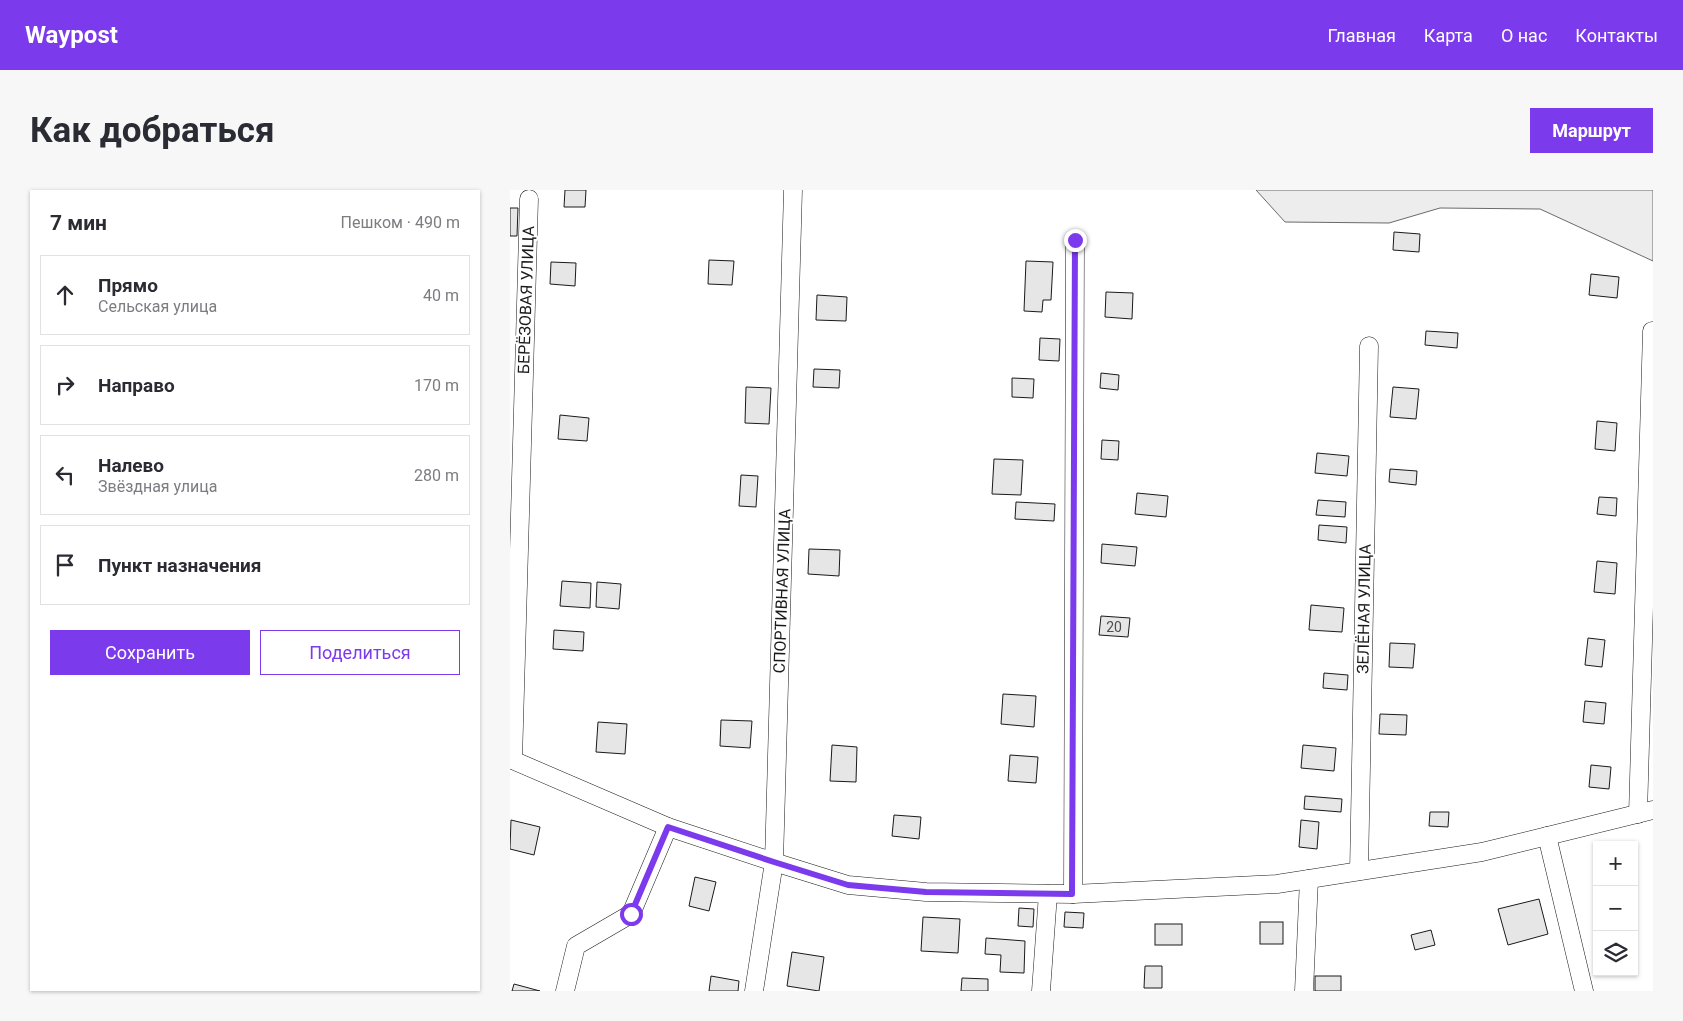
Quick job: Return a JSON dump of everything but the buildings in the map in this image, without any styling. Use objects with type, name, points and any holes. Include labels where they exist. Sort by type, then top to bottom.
[{"type":"street","name":"СПОРТИВНАЯ УЛИЦА","points":[[754,991],[774,862],[793,190]]},
{"type":"street","name":"БЕРЁЗОВАЯ УЛИЦА","points":[[512,760],[529,199]]},
{"type":"street","points":[[1072,894],[1075,240]]},
{"type":"street","points":[[512,760],[668,827],[774,862],[848,885],[926,892],[1072,894],[1277,884],[1482,852],[1646,812],[1652,331]]},
{"type":"street","name":"ЗЕЛЁНАЯ УЛИЦА","points":[[1360,871],[1369,346]]},
{"type":"street","points":[[565,991],[576,946],[631,914],[668,827]]},
{"type":"street","points":[[1547,836],[1584,991]]},
{"type":"street","points":[[1304,991],[1309,879]]},
{"type":"street","points":[[1041,991],[1048,894]]},
{"type":"shaded area","points":[[1256,190],[1653,190],[1653,261],[1540,209],[1440,208],[1389,223],[1285,222]]},
{"type":"route","points":[[631,914],[668,827],[848,885],[926,892],[1072,894],[1075,240]]}]
